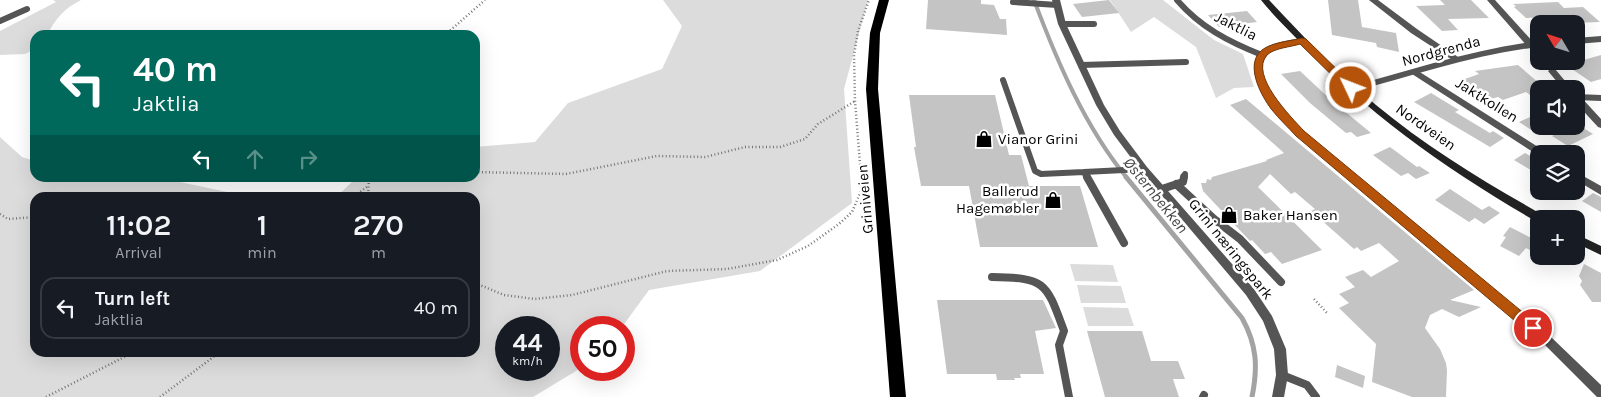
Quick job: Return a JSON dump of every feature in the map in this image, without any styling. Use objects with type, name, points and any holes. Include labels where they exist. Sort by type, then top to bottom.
[{"type":"main road","name":"Griniveien","points":[[884,0],[875,33],[872,89],[898,397]]},
{"type":"main road","name":"Nordveien","points":[[1265,0],[1302,41],[1383,116],[1429,150],[1530,212]]},
{"type":"main road","points":[[1585,243],[1601,251]]},
{"type":"street","points":[[1373,0],[1414,31],[1457,59]]},
{"type":"street","points":[[1491,0],[1530,39]]},
{"type":"street","name":"Grini næringspark","points":[[1057,2],[1062,24],[1100,105],[1117,133],[1144,169],[1250,292],[1273,329],[1280,348],[1282,374],[1278,397]]},
{"type":"street","points":[[1585,40],[1601,39]]},
{"type":"street","name":"Jaktlia","points":[[1302,41],[1279,46],[1262,55],[1258,64],[1262,84],[1275,108],[1300,133],[1548,341],[1601,393]]},
{"type":"street","name":"Nordgrenda","points":[[1351,88],[1416,72],[1457,59],[1530,45]]},
{"type":"street","points":[[1552,71],[1560,80]]},
{"type":"street","name":"Jaktkollen","points":[[1416,72],[1530,146]]},
{"type":"street","points":[[1585,107],[1601,125]]},
{"type":"street","points":[[1585,181],[1601,191]]},
{"type":"lane","name":"Jaktlia","points":[[1177,0],[1192,17],[1214,34],[1262,55]]},
{"type":"lane","points":[[1013,2],[1039,4],[1057,2]]},
{"type":"lane","points":[[0,22],[27,9]]},
{"type":"lane","points":[[1062,24],[1094,24]]},
{"type":"lane","points":[[1081,65],[1186,62]]},
{"type":"lane","points":[[1003,80],[1035,171],[1041,174],[1144,169]]},
{"type":"lane","points":[[1585,97],[1601,98]]},
{"type":"lane","points":[[1084,172],[1124,243]]},
{"type":"lane","points":[[1162,189],[1182,182],[1185,174]]},
{"type":"lane","points":[[1176,184],[1214,219],[1240,239],[1281,282]]},
{"type":"lane","points":[[992,277],[1034,279],[1042,283],[1051,295],[1064,331],[1059,345],[1069,397]]},
{"type":"lane","points":[[1282,374],[1308,384],[1314,390],[1316,397]]},
{"type":"path","points":[[451,30],[485,0]]},
{"type":"path","points":[[480,285],[504,295],[535,299],[572,295],[667,271],[727,269],[777,260],[808,246],[852,212],[862,189],[855,101],[855,44],[869,0]]},
{"type":"path","points":[[480,172],[566,174],[657,156],[705,158],[745,148],[780,147],[805,139],[818,124],[855,101]]},
{"type":"path","points":[[368,182],[368,192]]},
{"type":"path","points":[[360,192],[368,186]]},
{"type":"path","points":[[0,214],[8,219],[30,217]]},
{"type":"path","points":[[1314,299],[1328,314]]},
{"type":"path","points":[[46,397],[124,357]]},
{"type":"path","points":[[160,397],[213,357]]},
{"type":"shaded area","points":[[53,0],[81,0],[61,14],[50,30],[30,30],[30,52],[25,54],[0,55],[0,31],[56,2]]},
{"type":"shaded area","points":[[663,0],[868,0],[844,89],[852,203],[760,271],[649,290],[630,316],[570,316],[570,375],[560,381],[560,316],[495,316],[495,381],[559,381],[533,397],[0,397],[0,137],[22,157],[30,159],[30,182],[180,182],[227,192],[30,192],[30,357],[480,357],[480,192],[341,192],[352,182],[480,182],[480,147],[535,142],[568,103],[662,69],[682,26]]},
{"type":"shaded area","points":[[1110,0],[1163,0],[1214,40],[1243,54],[1254,87],[1234,88],[1216,98],[1196,47],[1154,17],[1131,32]]},
{"type":"shaded area","points":[[1070,264],[1113,265],[1118,282],[1075,281]]},
{"type":"shaded area","points":[[1077,285],[1121,286],[1126,303],[1081,303]]},
{"type":"shaded area","points":[[1083,307],[1128,308],[1134,326],[1088,326]]},
{"type":"building","points":[[928,0],[981,0],[981,4],[994,5],[1000,19],[1006,19],[1007,35],[926,29]]},
{"type":"building","points":[[1109,0],[1119,13],[1082,17],[1073,4]]},
{"type":"building","points":[[1328,0],[1358,0],[1362,27],[1396,33],[1399,52],[1377,47],[1376,43],[1332,35]]},
{"type":"building","points":[[1440,0],[1471,0],[1489,18],[1448,19],[1458,30],[1442,31],[1416,6],[1445,5]]},
{"type":"building","points":[[1558,2],[1564,8],[1583,7],[1600,22],[1585,23],[1585,15],[1530,15],[1530,18],[1526,18],[1513,4]]},
{"type":"building","points":[[1247,11],[1257,22],[1219,27],[1208,15]]},
{"type":"building","points":[[1601,55],[1601,79],[1591,82],[1573,70],[1585,70],[1585,60]]},
{"type":"building","points":[[1518,65],[1536,80],[1530,80],[1530,95],[1526,92],[1503,100],[1498,97],[1491,99],[1462,80],[1479,74],[1475,71]]},
{"type":"building","points":[[1300,71],[1371,133],[1357,137],[1351,132],[1346,133],[1310,103],[1281,74]]},
{"type":"building","points":[[1431,93],[1459,110],[1455,112],[1490,133],[1493,131],[1504,138],[1490,147],[1414,102]]},
{"type":"building","points":[[909,95],[995,95],[1009,155],[1021,155],[1029,186],[1080,186],[1098,247],[980,247],[969,186],[921,186],[914,147],[916,147]]},
{"type":"building","points":[[1246,99],[1474,290],[1450,300],[1481,307],[1459,317],[1442,309],[1430,315],[1425,328],[1440,349],[1446,363],[1446,397],[1412,397],[1372,382],[1376,344],[1339,308],[1349,303],[1339,294],[1355,287],[1345,277],[1363,270],[1371,277],[1399,261],[1379,243],[1361,251],[1357,247],[1354,249],[1311,211],[1315,209],[1295,192],[1291,194],[1270,174],[1258,187],[1322,250],[1282,264],[1271,252],[1265,254],[1252,240],[1250,241],[1203,191],[1201,183],[1206,183],[1207,179],[1211,180],[1212,177],[1267,161],[1284,153],[1230,105]]},
{"type":"building","points":[[1530,117],[1530,129],[1519,122]]},
{"type":"building","points":[[1585,129],[1593,134],[1570,145],[1566,145],[1552,136],[1585,135]]},
{"type":"building","points":[[1390,147],[1417,167],[1419,166],[1430,173],[1416,179],[1408,173],[1401,176],[1373,155]]},
{"type":"building","points":[[1525,153],[1530,156],[1530,170],[1514,160]]},
{"type":"building","points":[[1450,189],[1482,210],[1489,206],[1500,213],[1484,224],[1475,218],[1469,222],[1435,200]]},
{"type":"building","points":[[1593,193],[1601,197],[1601,212],[1582,201]]},
{"type":"building","points":[[1510,227],[1530,237],[1530,250],[1526,248],[1519,256],[1500,246],[1506,237],[1503,236]]},
{"type":"building","points":[[1585,265],[1601,273],[1601,302],[1592,302],[1580,285],[1582,281],[1579,276]]},
{"type":"building","points":[[937,300],[1043,300],[1056,328],[1035,331],[1044,374],[1020,374],[1021,378],[1014,378],[1015,380],[997,380],[996,374],[947,374]]},
{"type":"building","points":[[1087,331],[1142,331],[1151,361],[1178,361],[1185,379],[1173,379],[1179,397],[1105,397]]},
{"type":"building","points":[[1337,365],[1365,376],[1363,388],[1335,377]]},
{"type":"waterway","name":"Østernbekken","points":[[1034,0],[1073,93],[1098,137],[1127,178]]},
{"type":"waterway","name":"Østernbekken","points":[[1126,177],[1242,318],[1251,338],[1255,356],[1252,397]]},
{"type":"place","name":"Vianor Grini","points":[[984,139]]},
{"type":"place","name":"Ballerud Hagemøbler","points":[[1053,200]]},
{"type":"place","name":"Baker Hansen","points":[[1229,215]]},
{"type":"route","points":[[1351,88],[1302,41],[1291,42],[1269,50],[1262,55],[1258,64],[1262,84],[1275,108],[1300,133],[1533,328]]}]
